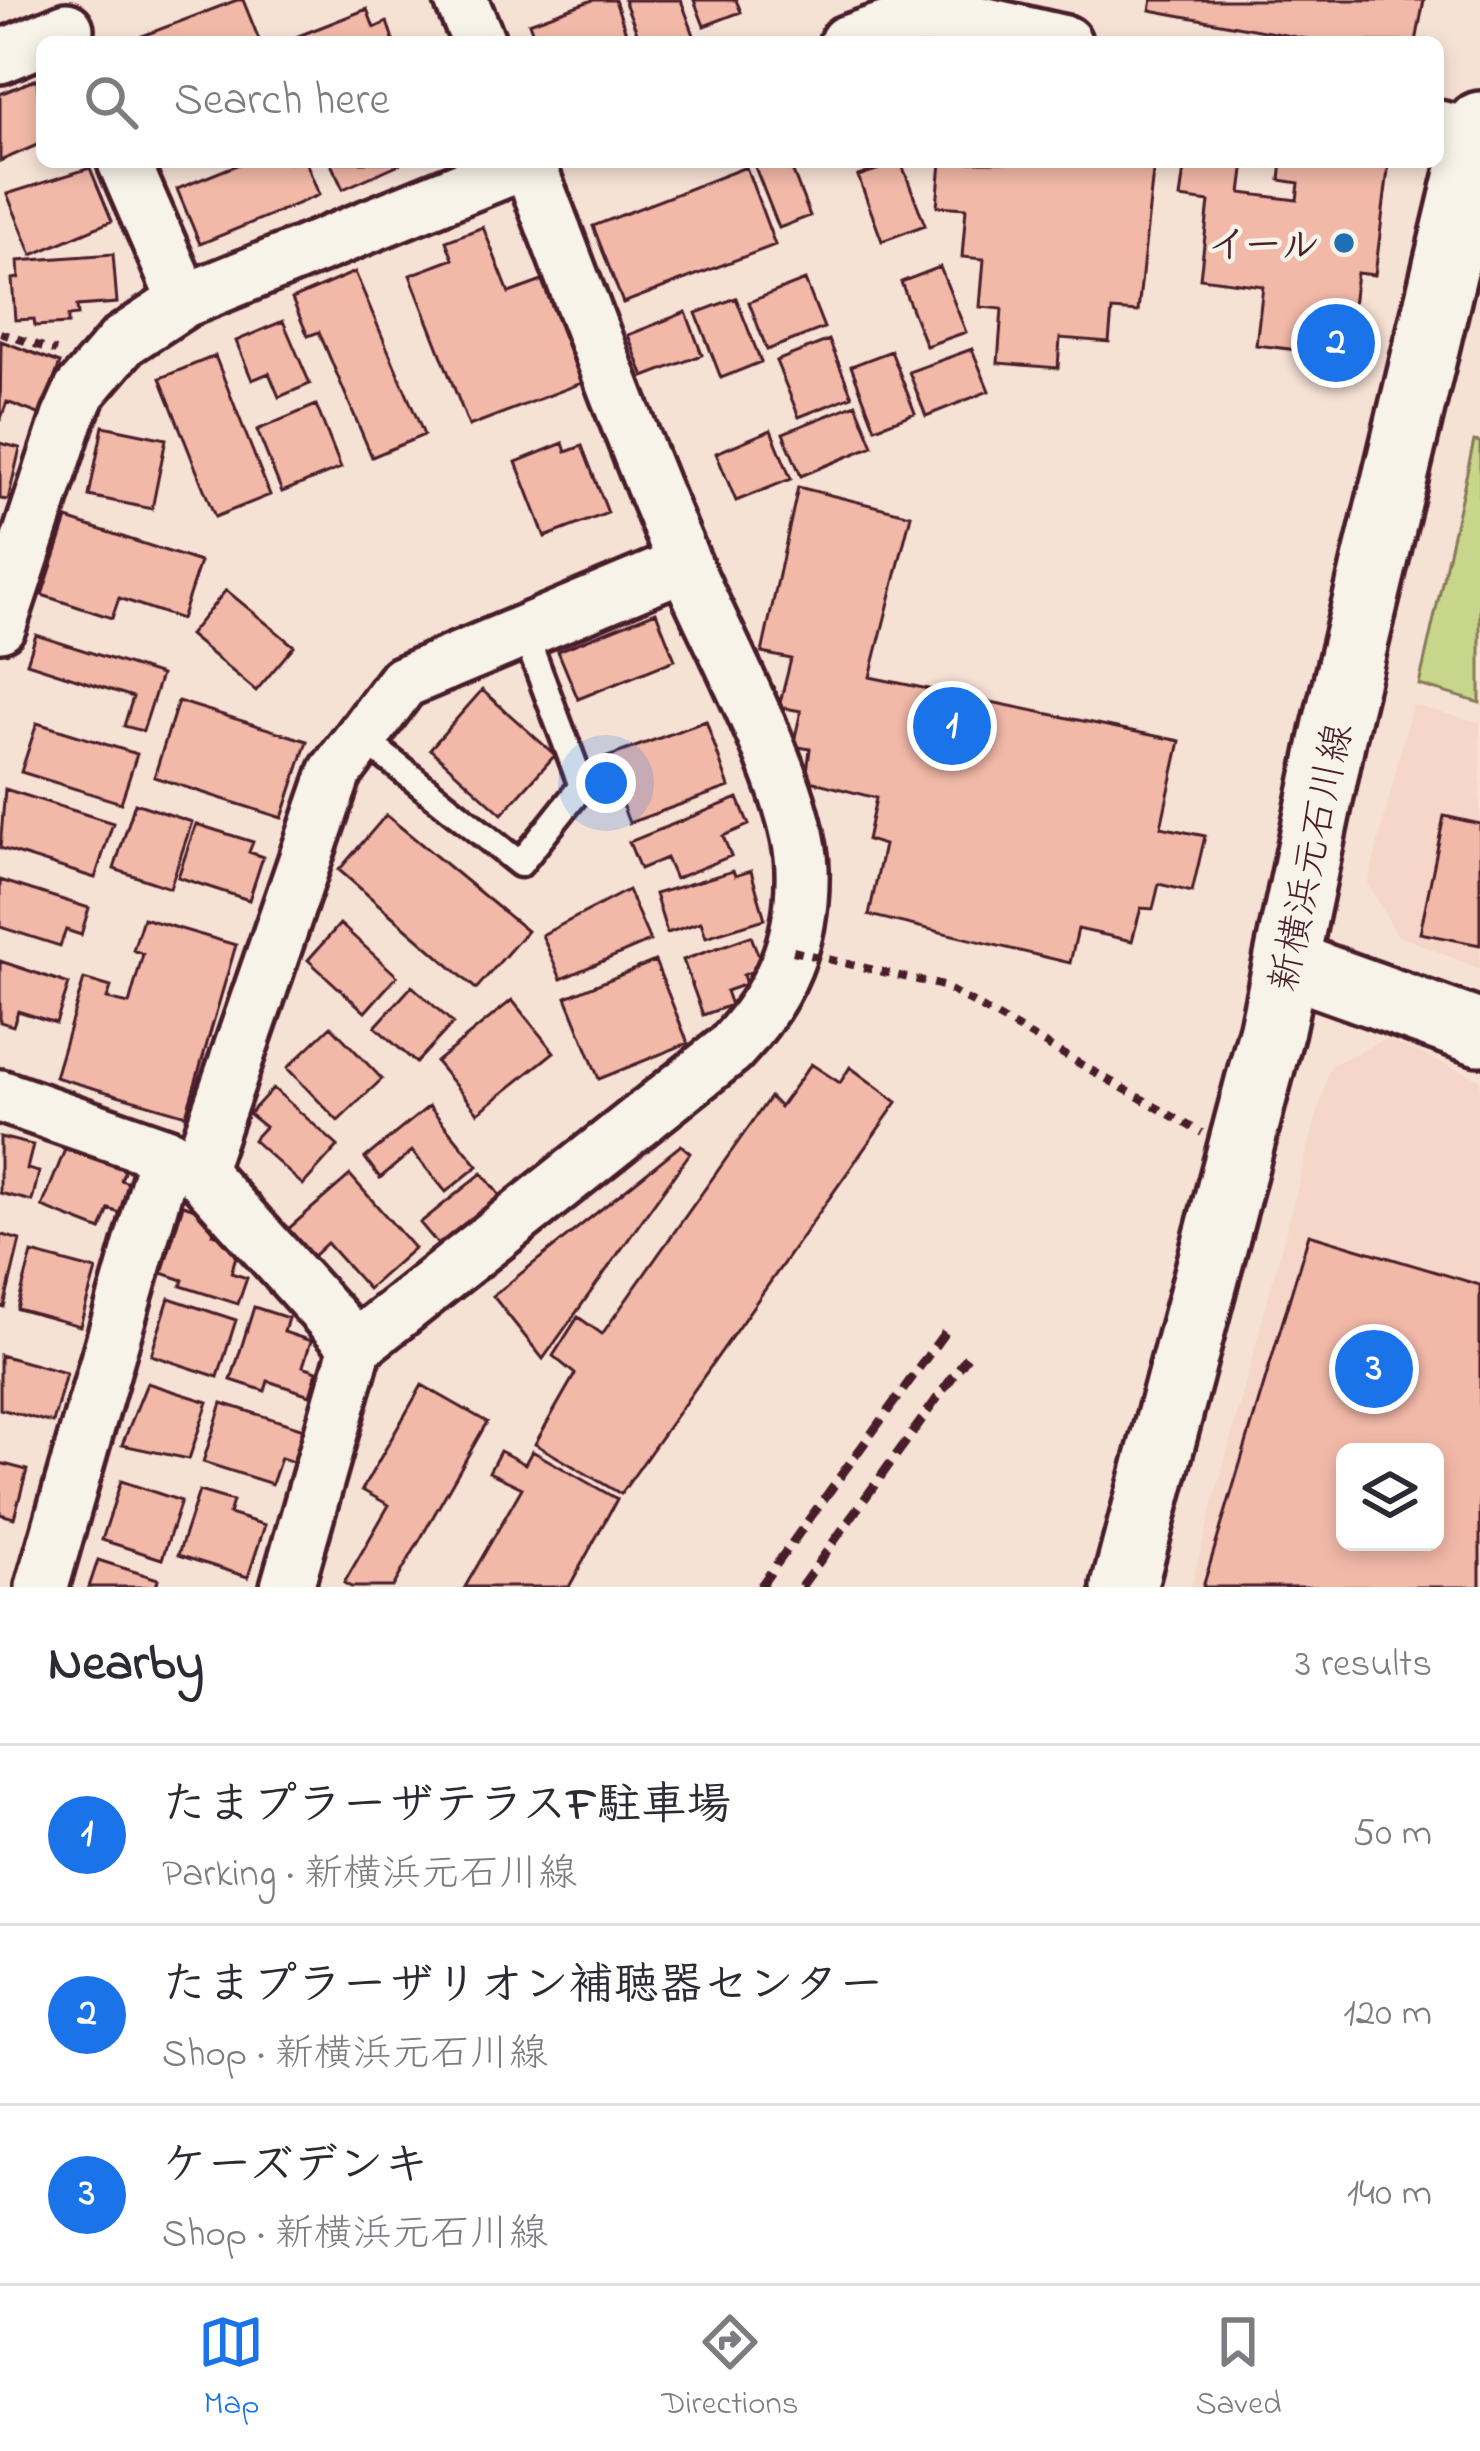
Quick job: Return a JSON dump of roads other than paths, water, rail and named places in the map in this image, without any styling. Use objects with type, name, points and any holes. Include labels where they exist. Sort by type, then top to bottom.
[{"type":"street","points":[[461,0],[476,36]]},
{"type":"street","points":[[864,36],[917,18],[969,20],[1039,36]]},
{"type":"street","points":[[0,57],[36,39]]},
{"type":"street","name":"新横浜元石川線","points":[[1124,1587],[1288,964],[1335,728],[1469,131]]},
{"type":"street","points":[[127,168],[184,301]]},
{"type":"street","points":[[0,625],[80,392],[123,341],[184,301],[513,168]]},
{"type":"street","points":[[287,1587],[356,1346],[730,1049],[762,1015],[801,924],[802,863],[791,808],[685,564],[530,168]]},
{"type":"street","points":[[42,1587],[182,1163],[335,773],[403,682],[685,564]]},
{"type":"street","points":[[1288,964],[1480,1033]]},
{"type":"street","points":[[0,1096],[182,1163],[356,1346]]},
{"type":"lane","points":[[360,736],[520,864],[582,786],[523,629]]},
{"type":"railway","points":[[760,1587],[945,1332]]},
{"type":"railway","points":[[801,1587],[967,1357]]},
{"type":"place","name":"イール","points":[[1344,243]]},
{"type":"place","name":"たまプラーザリオン補聴器センター","points":[[1336,343]]},
{"type":"place","name":"たまプラーザテラスF駐車場","points":[[952,726]]},
{"type":"place","name":"ケーズデンキ","points":[[1374,1369]]}]
